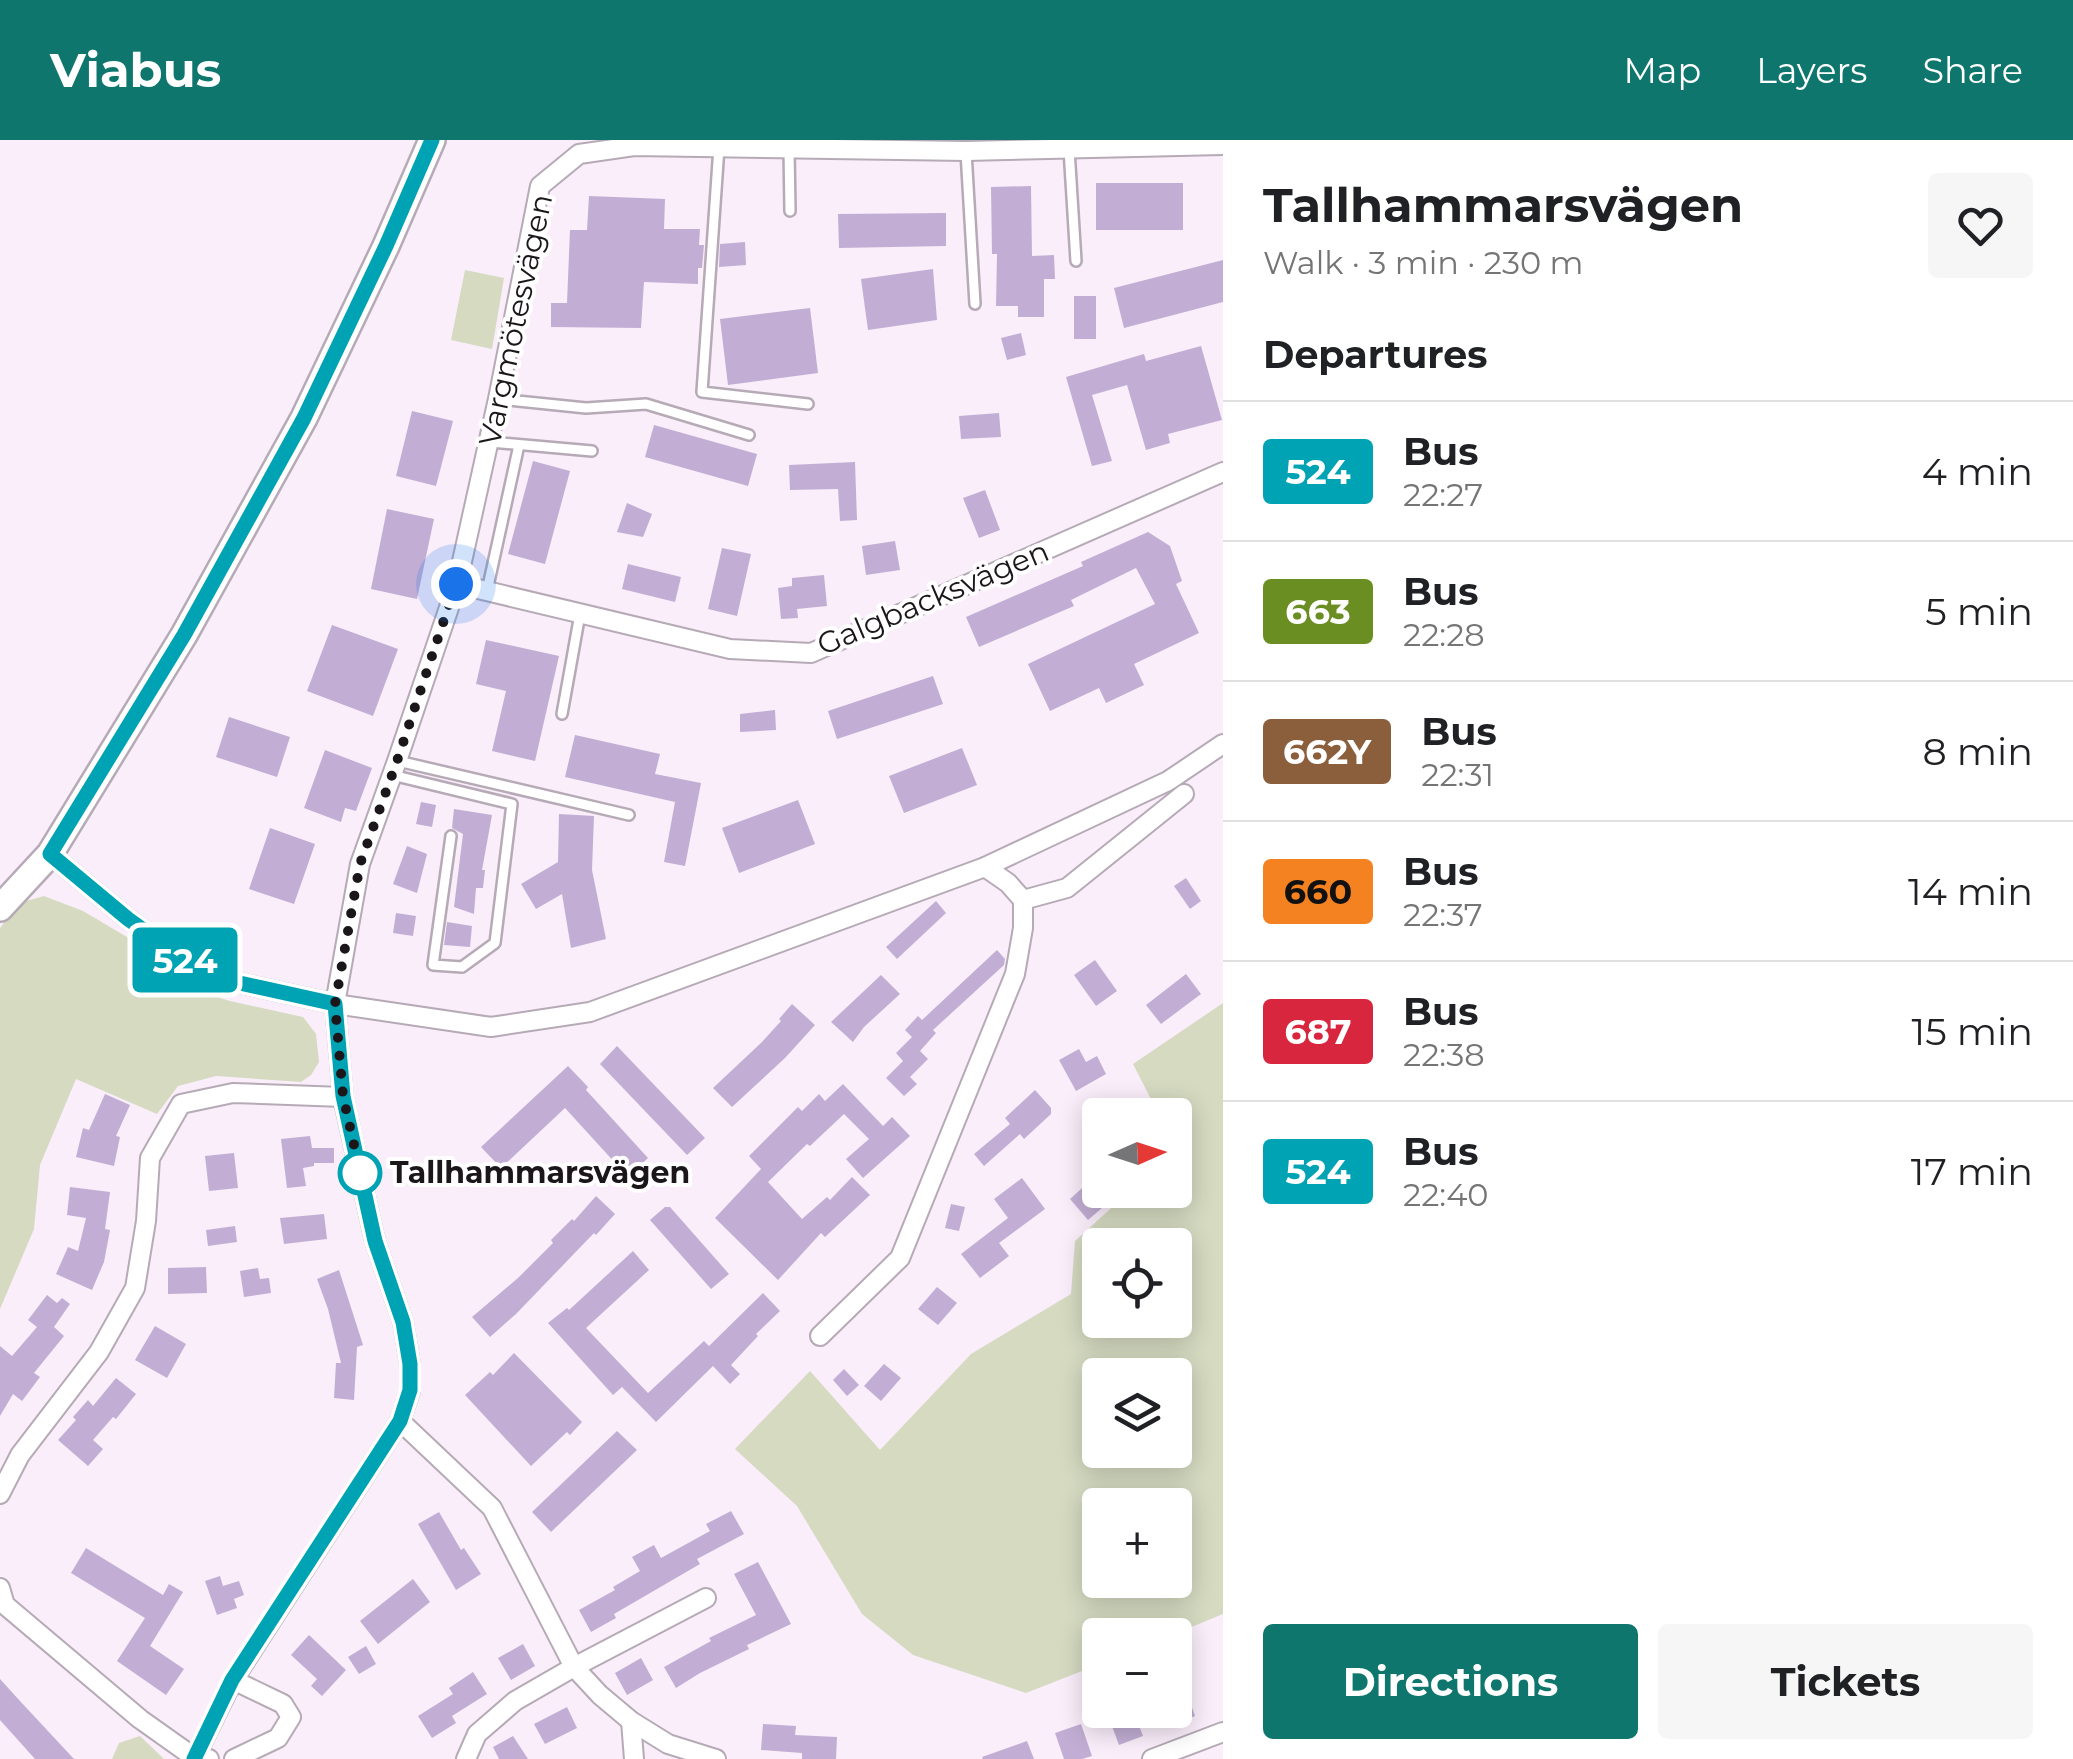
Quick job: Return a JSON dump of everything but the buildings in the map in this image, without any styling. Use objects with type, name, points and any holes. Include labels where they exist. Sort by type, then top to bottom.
[{"type":"main road","points":[[0,908],[50,854],[184,635],[304,418],[432,140]]},
{"type":"street","name":"Vargmötesvägen","points":[[400,1421],[410,1390],[410,1364],[403,1322],[375,1241],[343,1096],[335,1004],[360,864],[456,584],[540,186],[580,154],[634,146],[966,151],[1223,145]]},
{"type":"street","name":"Galgbacksvägen","points":[[456,584],[730,649],[810,653],[1223,472]]},
{"type":"street","points":[[50,854],[128,919],[208,976],[335,1004],[491,1027],[590,1012],[984,867],[1168,781],[1223,744]]},
{"type":"street","points":[[1023,900],[1067,888],[1184,794]]},
{"type":"street","points":[[820,1336],[900,1258],[1015,974],[1023,928],[1023,900],[1008,883],[984,867]]},
{"type":"street","points":[[0,1494],[20,1456],[99,1352],[135,1288],[146,1221],[150,1158],[181,1104],[232,1093],[343,1096]]},
{"type":"street","points":[[194,1758],[232,1680],[400,1421],[492,1508],[574,1666],[600,1695],[630,1721],[668,1744],[716,1759]]},
{"type":"street","points":[[0,1588],[5,1605],[140,1720],[194,1758],[209,1759]]},
{"type":"street","points":[[466,1759],[477,1734],[515,1701],[706,1598]]},
{"type":"street","points":[[232,1680],[284,1704],[292,1717],[278,1738],[234,1759]]},
{"type":"street","points":[[630,1721],[634,1759]]},
{"type":"street","points":[[1152,1759],[1223,1732]]},
{"type":"lane","points":[[719,147],[702,392],[808,404]]},
{"type":"lane","points":[[789,148],[790,211]]},
{"type":"lane","points":[[1070,148],[1076,260]]},
{"type":"lane","points":[[966,151],[975,304]]},
{"type":"lane","points":[[498,399],[586,408],[646,404],[749,435]]},
{"type":"lane","points":[[489,442],[592,451]]},
{"type":"lane","points":[[487,591],[520,445]]},
{"type":"lane","points":[[562,714],[580,613]]},
{"type":"lane","points":[[395,768],[629,815]]},
{"type":"lane","points":[[395,768],[512,804],[495,943],[462,967],[433,965],[452,836]]},
{"type":"green space","points":[[465,270],[504,278],[492,349],[451,340]]},
{"type":"green space","points":[[44,896],[83,911],[127,937],[145,957],[184,987],[303,1017],[316,1034],[319,1062],[301,1082],[216,1076],[178,1086],[157,1114],[76,1079],[40,1165],[34,1229],[0,1309],[0,928],[19,903]]},
{"type":"green space","points":[[1223,1003],[1223,1614],[1192,1627],[1192,1618],[1082,1618],[1082,1671],[1026,1693],[913,1655],[862,1614],[797,1506],[735,1449],[810,1371],[880,1450],[971,1354],[1071,1294],[1075,1241],[1082,1235],[1082,1338],[1192,1338],[1192,1228],[1089,1228],[1111,1208],[1192,1208],[1192,1098],[1150,1098],[1133,1064]]},
{"type":"green space","points":[[140,1736],[164,1759],[112,1759],[119,1743]]},
{"type":"bus line","name":"524","points":[[194,1759],[232,1680],[400,1421],[410,1390],[410,1364],[403,1322],[375,1241],[343,1096],[335,1004],[208,976],[128,919],[50,854],[184,635],[304,418],[432,140]]},
{"type":"place","name":"Tallhammarsvägen","points":[[360,1173]]},
{"type":"route","points":[[360,1173],[363,1185],[343,1096],[335,1004],[360,864],[456,584]]}]
